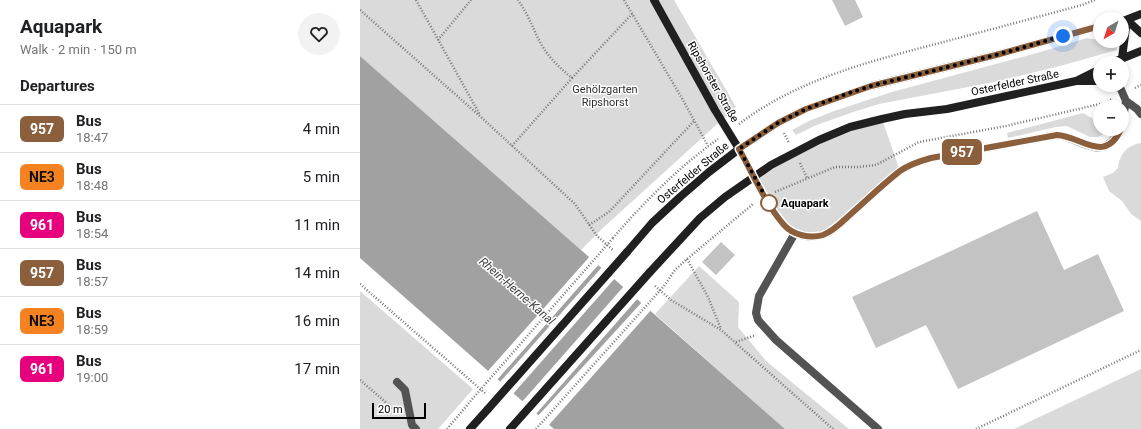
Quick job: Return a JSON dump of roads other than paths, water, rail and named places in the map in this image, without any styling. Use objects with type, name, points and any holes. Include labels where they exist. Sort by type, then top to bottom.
[{"type":"main road","name":"Ripshorster Straße","points":[[654,0],[715,110],[739,149]]},
{"type":"main road","points":[[1129,18],[1141,14]]},
{"type":"main road","points":[[1129,24],[1141,33]]},
{"type":"main road","name":"Osterfelder Straße","points":[[470,429],[652,223],[680,197],[739,149],[778,123],[806,109],[871,86],[1002,53],[1093,28]]},
{"type":"main road","points":[[1129,57],[1141,51]]},
{"type":"main road","name":"Osterfelder Straße","points":[[510,429],[700,218],[725,197],[771,165],[819,140],[850,127],[905,114],[947,109],[1076,80],[1093,72]]},
{"type":"main road","points":[[1076,80],[1093,81]]},
{"type":"street","points":[[1129,103],[1141,114]]},
{"type":"street","points":[[754,176],[785,226],[795,233],[807,237],[822,235],[836,227],[901,170],[917,161],[1057,135],[1069,137],[1094,147],[1103,147],[1112,141],[1116,136]]},
{"type":"street","name":"Ripshorster Straße","points":[[739,149],[754,176]]},
{"type":"street","points":[[795,233],[767,282],[757,305],[756,313],[758,320],[768,332],[878,429]]},
{"type":"street","points":[[397,382],[405,390],[414,427]]},
{"type":"water","name":"Rhein-Herne-Kanal","points":[[360,56],[785,429],[554,429],[360,258]]},
{"type":"place","name":"Aquapark","points":[[769,203]]},
{"type":"park label","name":"Gehölzgarten Ripshorst","points":[[605,95]]}]
